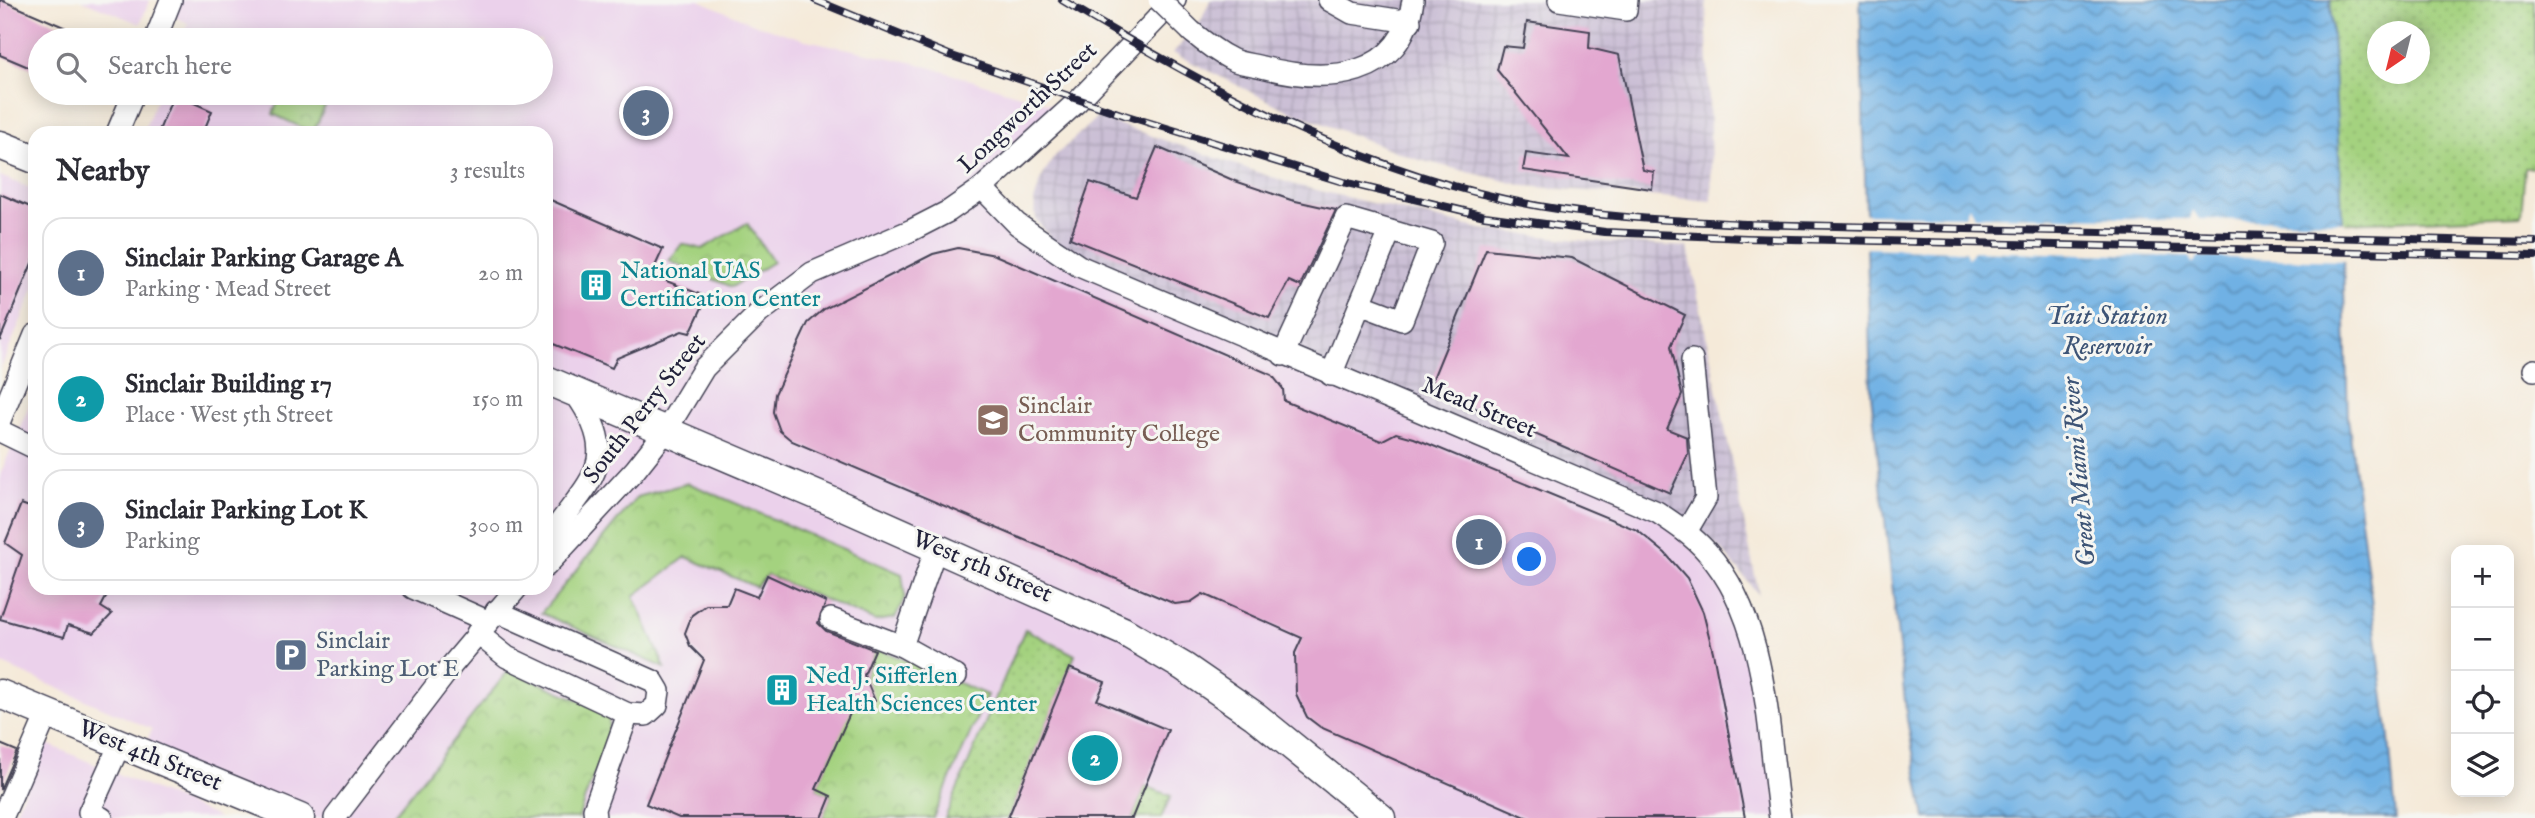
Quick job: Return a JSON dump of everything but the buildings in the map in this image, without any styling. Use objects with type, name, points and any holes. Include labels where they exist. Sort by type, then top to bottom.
[{"type":"main road","points":[[0,145],[28,156]]},
{"type":"main road","name":"West 5th Street","points":[[553,383],[1088,613],[1154,648],[1255,716],[1381,818]]},
{"type":"main road","name":"West 4th Street","points":[[0,694],[300,818]]},
{"type":"street","points":[[160,28],[171,0]]},
{"type":"street","points":[[1159,0],[1192,32],[1234,61],[1319,78],[1363,68],[1388,55],[1403,38],[1410,22],[1413,0]]},
{"type":"street","name":"Longworth Street","points":[[825,267],[912,230],[949,211],[982,188],[1079,101],[1175,0]]},
{"type":"street","points":[[1329,0],[1352,13],[1410,22]]},
{"type":"street","points":[[1559,0],[1626,10],[1627,0]]},
{"type":"street","points":[[120,126],[129,105]]},
{"type":"street","name":"Mead Street","points":[[982,188],[1017,224],[1079,266],[1657,512],[1686,532],[1723,573],[1750,627],[1761,679],[1780,818]]},
{"type":"street","points":[[1283,355],[1346,218],[1432,243],[1402,320],[1360,304]]},
{"type":"street","points":[[1331,375],[1390,231]]},
{"type":"street","name":"South Perry Street","points":[[553,558],[635,470],[665,432],[704,368],[759,313],[792,286],[825,267]]},
{"type":"street","points":[[0,420],[28,352]]},
{"type":"street","points":[[1686,532],[1706,498],[1692,360]]},
{"type":"street","points":[[553,532],[593,478],[597,465],[597,431],[575,393]]},
{"type":"street","points":[[0,431],[28,445]]},
{"type":"street","points":[[902,646],[936,548]]},
{"type":"street","points":[[427,595],[487,622],[653,681],[659,691],[657,705],[646,715],[628,714],[506,657],[487,622]]},
{"type":"street","points":[[335,818],[511,595]]},
{"type":"street","points":[[831,620],[902,646],[956,676]]},
{"type":"street","points":[[2,818],[47,714]]},
{"type":"street","points":[[595,818],[594,809],[628,714]]},
{"type":"street","points":[[95,815],[120,744]]},
{"type":"shaded area","points":[[82,0],[150,0],[140,24]]},
{"type":"shaded area","name":"Sinclair Community College","points":[[171,0],[699,0],[754,24],[806,40],[915,63],[1069,110],[983,188],[1017,224],[1657,512],[1737,596],[1780,818],[300,818],[142,753],[152,729],[0,663],[0,475],[28,408],[28,595],[553,595],[553,126],[146,126],[154,105],[553,105],[553,28],[186,28],[188,23],[166,13]]},
{"type":"shaded area","points":[[1210,0],[1706,0],[1712,201],[1525,186],[1416,159],[1285,109],[1173,53],[1201,21]]},
{"type":"shaded area","points":[[1097,117],[1295,185],[1481,229],[1576,240],[1688,247],[1759,595],[1723,551],[1695,527],[1077,258],[1051,239],[1036,219],[1034,201],[1042,177],[1054,157]]},
{"type":"shaded area","points":[[0,176],[28,187],[28,304],[0,370]]},
{"type":"shaded area","points":[[45,743],[220,818],[13,818]]},
{"type":"green space","points":[[2330,0],[2535,0],[2535,168],[2525,168],[2521,216],[2342,223]]},
{"type":"green space","points":[[276,105],[326,105],[316,126],[298,126],[273,114]]},
{"type":"green space","points":[[747,223],[773,262],[732,287],[669,261],[682,244],[702,249]]},
{"type":"green space","points":[[688,483],[902,574],[905,597],[895,618],[875,621],[767,575],[756,587],[686,557],[634,596],[665,668],[541,613],[637,497]]},
{"type":"green space","points":[[1025,629],[1075,655],[1008,818],[945,818]]},
{"type":"green space","points":[[876,648],[987,695],[933,818],[822,818],[831,796],[816,789]]},
{"type":"green space","points":[[509,670],[598,708],[609,719],[606,744],[579,818],[391,818]]},
{"type":"green space","points":[[1145,786],[1171,796],[1161,818],[1132,818]]},
{"type":"water","name":"Tait Station Reservoir","points":[[1860,0],[2330,0],[2341,190],[2348,418],[2389,738],[2396,818],[1925,818],[1907,719],[1871,394]]},
{"type":"pier","points":[[1969,206],[1974,216],[2190,219],[2193,210],[2199,219],[2345,222],[2347,261],[2198,257],[2193,264],[2189,257],[1973,251],[1968,259],[1965,251],[1864,248],[1863,214],[1965,216]]},
{"type":"railway","points":[[815,0],[949,55],[1124,115],[1343,182],[1485,216],[1605,232],[1746,238],[2535,256]]},
{"type":"railway","points":[[1062,0],[1180,69],[1241,101],[1366,157],[1497,197],[1564,210],[1634,218],[1750,224],[2535,242]]},
{"type":"place","name":"Sinclair Parking Lot K","points":[[646,113]]},
{"type":"place","name":"National UAS Certification Center","points":[[596,285]]},
{"type":"place","name":"Sinclair Community College","points":[[993,420]]},
{"type":"place","name":"Sinclair Parking Garage A","points":[[1479,542]]},
{"type":"place","name":"Sinclair Parking Lot E","points":[[291,655]]},
{"type":"place","name":"Ned J. Sifferlen Health Sciences Center","points":[[782,690]]},
{"type":"place","name":"Sinclair Building 17","points":[[1095,758]]},
{"type":"water label","name":"Great Miami River","points":[[2079,472]]}]
